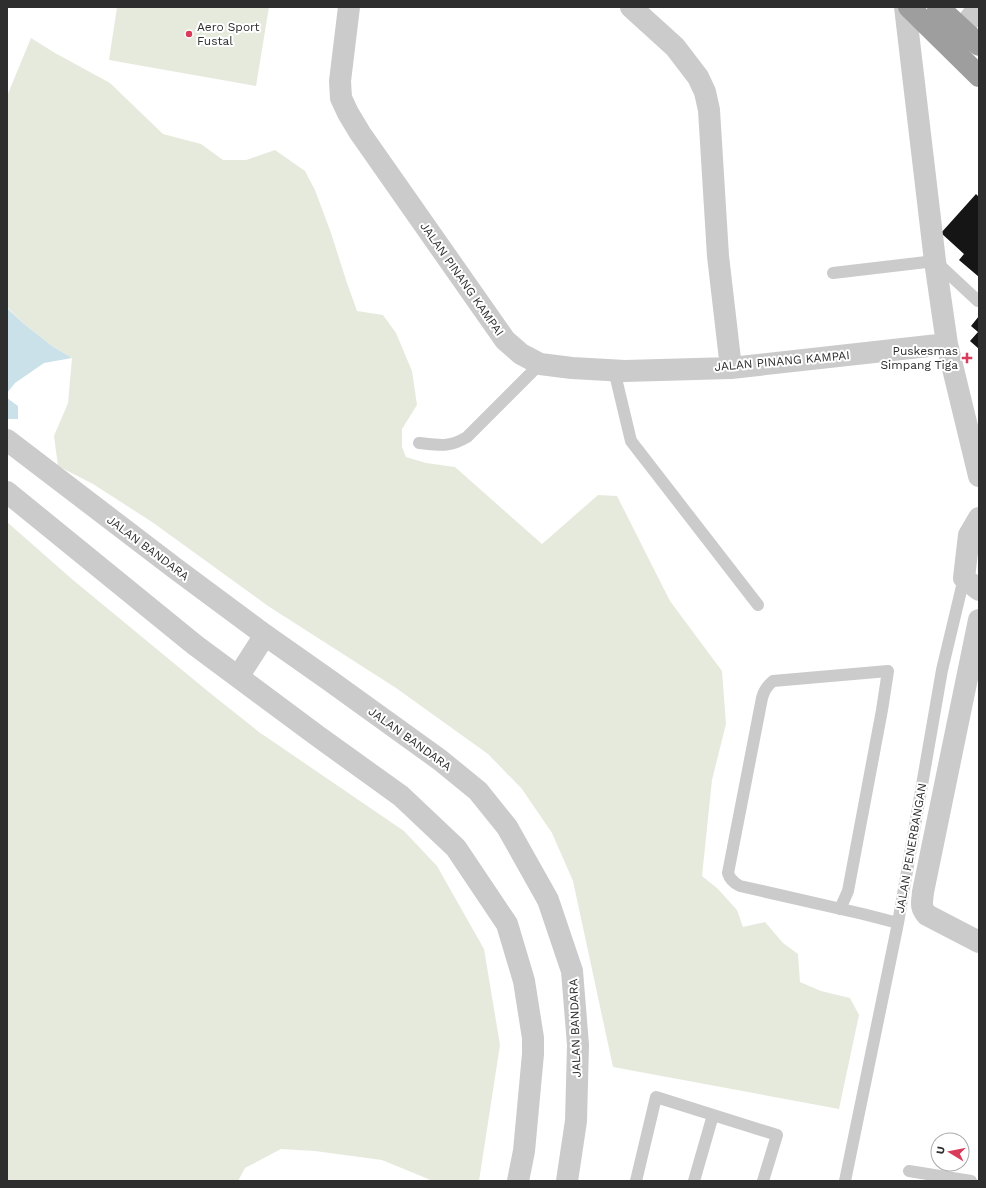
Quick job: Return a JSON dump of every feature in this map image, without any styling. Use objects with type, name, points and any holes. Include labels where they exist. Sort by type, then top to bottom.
[{"type":"highway","points":[[909,7],[979,76]]},
{"type":"highway","points":[[938,7],[979,45]]},
{"type":"street","name":"JALAN PINANG KAMPAI","points":[[350,7],[340,81],[341,98],[348,113],[360,133],[505,340],[521,354],[540,364],[572,368],[614,370],[731,368],[947,344]]},
{"type":"street","points":[[631,7],[675,47],[698,77],[705,92],[709,110],[718,256],[731,368]]},
{"type":"street","points":[[905,7],[935,261],[947,344],[979,476]]},
{"type":"street","points":[[962,29],[979,7]]},
{"type":"street","name":"JALAN BANDARA","points":[[7,440],[170,565],[440,760],[478,791],[507,827],[548,900],[572,971],[578,1045],[576,1121],[567,1181]]},
{"type":"street","points":[[7,492],[195,645],[401,796],[456,848],[507,924],[524,981],[533,1038],[533,1054],[524,1151],[518,1181]]},
{"type":"street","name":"JALAN PENERBANGAN","points":[[972,584],[969,535],[979,518]]},
{"type":"street","points":[[979,620],[975,669],[923,892],[922,904],[923,910],[927,915],[979,942]]},
{"type":"street","points":[[238,677],[265,635]]},
{"type":"lane","points":[[833,273],[935,261],[978,301]]},
{"type":"lane","points":[[419,443],[442,446],[457,443],[467,437],[540,364]]},
{"type":"lane","points":[[614,370],[631,440],[758,605]]},
{"type":"lane","name":"JALAN PENERBANGAN","points":[[845,1181],[898,923],[942,670],[972,584]]},
{"type":"lane","points":[[840,909],[848,891],[888,671],[773,681],[764,690],[728,873],[732,882],[740,886],[898,923]]},
{"type":"lane","points":[[636,1181],[656,1097],[777,1134],[763,1181]]},
{"type":"lane","points":[[694,1181],[713,1115]]},
{"type":"lane","points":[[910,1170],[971,1181]]},
{"type":"shaded area","name":"Aero Sport Fustal","points":[[117,7],[269,7],[256,86],[109,60]]},
{"type":"shaded area","points":[[31,38],[110,83],[163,134],[201,144],[223,160],[246,160],[275,150],[305,171],[315,190],[331,233],[357,311],[383,315],[396,333],[412,371],[417,405],[402,429],[402,447],[406,457],[426,463],[455,467],[542,544],[598,495],[617,496],[670,601],[722,671],[726,724],[712,780],[702,876],[718,889],[737,910],[743,927],[765,922],[783,943],[798,954],[800,982],[821,991],[850,998],[859,1015],[839,1109],[613,1067],[573,881],[552,833],[522,789],[488,754],[396,688],[268,606],[152,522],[93,484],[58,466],[54,436],[68,403],[72,358],[52,346],[24,324],[7,307],[7,96]]},
{"type":"shaded area","points":[[7,522],[73,580],[259,732],[404,831],[437,866],[484,949],[500,1045],[479,1181],[433,1181],[382,1160],[315,1151],[281,1149],[245,1168],[238,1181],[7,1181]]},
{"type":"water","points":[[7,308],[24,324],[52,346],[72,358],[44,363],[15,383],[7,393]]},
{"type":"water","points":[[7,398],[18,406],[18,419],[7,419]]},
{"type":"building","points":[[976,194],[979,197],[979,277],[959,260],[964,254],[941,233]]},
{"type":"building","points":[[979,316],[979,349],[970,341],[978,332],[971,326]]},
{"type":"place","name":"Aero Sport Fustal","points":[[189,34]]},
{"type":"place","name":"Puskesmas Simpang Tiga","points":[[967,358]]}]
